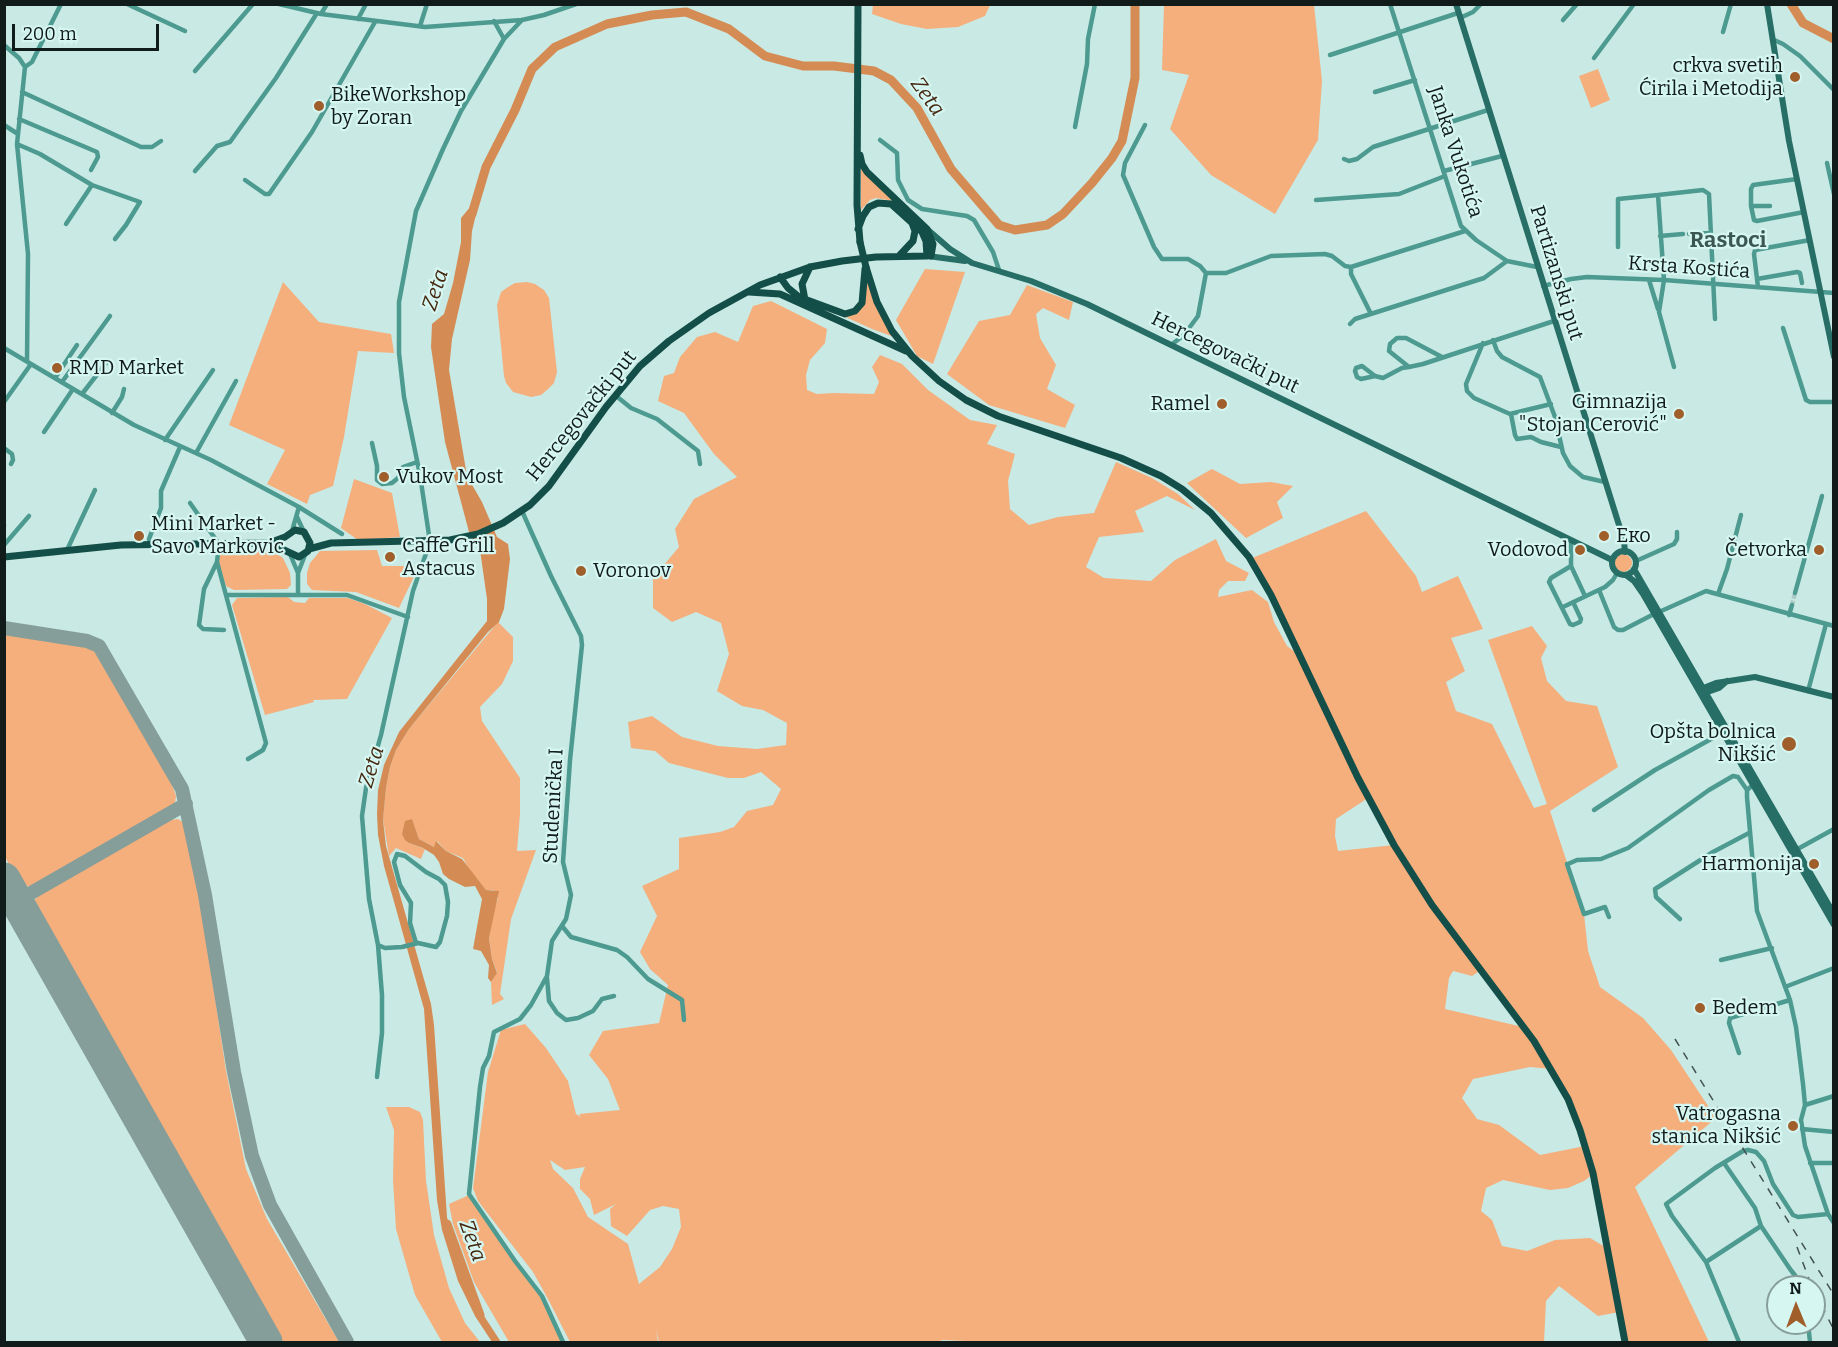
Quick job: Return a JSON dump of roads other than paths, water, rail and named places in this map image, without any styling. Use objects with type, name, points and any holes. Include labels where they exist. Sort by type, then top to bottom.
[{"type":"main road","points":[[858,4],[858,229],[866,267],[881,311],[892,331],[908,352],[943,384],[984,409],[1012,421],[1125,459],[1170,482],[1215,517],[1249,557],[1271,595],[1352,765],[1392,842],[1430,902],[1534,1041],[1569,1101],[1593,1173],[1625,1342]]},
{"type":"main road","name":"Partizanski put","points":[[1456,4],[1624,541],[1624,552]]},
{"type":"main road","points":[[1767,4],[1797,180],[1833,357]]},
{"type":"main road","points":[[857,128],[861,159],[865,170],[950,249],[972,263]]},
{"type":"main road","points":[[858,229],[866,210],[878,203],[893,205],[923,234],[929,256]]},
{"type":"main road","points":[[899,256],[914,239],[915,231],[911,221]]},
{"type":"main road","points":[[927,229],[933,244],[929,256]]},
{"type":"main road","points":[[929,256],[972,263]]},
{"type":"main road","name":"Hercegovački put","points":[[331,543],[430,542],[461,538],[491,529],[522,511],[552,482],[615,395],[636,370],[669,341],[704,316],[746,292],[810,267],[876,257],[929,256]]},
{"type":"main road","name":"Hercegovački put","points":[[972,263],[999,270],[1077,299],[1612,560]]},
{"type":"main road","points":[[805,300],[802,284],[810,267]]},
{"type":"main road","points":[[780,277],[790,290],[805,300],[840,314],[854,312],[860,306],[863,299],[863,277],[866,267]]},
{"type":"main road","points":[[780,277],[778,284],[780,294]]},
{"type":"main road","points":[[746,292],[780,294],[908,352]]},
{"type":"main road","points":[[4,557],[150,544],[269,543],[285,537],[291,531],[304,532],[309,538],[331,543]]},
{"type":"main road","points":[[285,537],[288,552]]},
{"type":"main road","points":[[307,552],[309,538]]},
{"type":"main road","points":[[269,543],[299,557],[331,543]]},
{"type":"main road","points":[[1626,575],[1634,569],[1636,561],[1632,555],[1624,552],[1617,554],[1612,560],[1613,568],[1617,573],[1626,575],[1637,584],[1657,613]]},
{"type":"main road","points":[[1634,569],[1752,786],[1833,914]]},
{"type":"main road","points":[[1701,692],[1728,681],[1755,677],[1833,697]]},
{"type":"main road","points":[[1711,703],[1714,694],[1728,681]]},
{"type":"main road","points":[[1701,692],[1719,688]]},
{"type":"main road","points":[[1701,692],[1711,703],[1752,786]]},
{"type":"main road","points":[[1793,851],[1833,926]]},
{"type":"street","points":[[127,4],[185,31]]},
{"type":"street","points":[[195,71],[253,4]]},
{"type":"street","points":[[279,4],[319,14],[420,26],[522,20],[576,4]]},
{"type":"street","points":[[195,171],[218,146],[230,142],[327,4]]},
{"type":"street","points":[[358,20],[366,4]]},
{"type":"street","points":[[420,26],[427,4]]},
{"type":"street","points":[[1075,127],[1095,4]]},
{"type":"street","name":"Janka Vukotića","points":[[1390,4],[1459,221],[1465,231],[1507,261],[1537,267]]},
{"type":"street","points":[[1330,55],[1399,32],[1473,12],[1480,4]]},
{"type":"street","points":[[1563,20],[1576,4]]},
{"type":"street","points":[[1594,58],[1634,4]]},
{"type":"street","points":[[1724,32],[1731,4]]},
{"type":"street","points":[[25,67],[32,62],[60,5]]},
{"type":"street","points":[[377,1077],[382,1014],[378,945],[371,915],[362,816],[366,788],[381,735],[413,591],[430,542],[404,397],[399,353],[399,302],[416,211],[442,149],[461,111],[504,39],[522,20]]},
{"type":"street","points":[[494,21],[504,39]]},
{"type":"street","points":[[245,180],[265,194],[269,194],[312,132],[375,22]]},
{"type":"street","points":[[1772,39],[1800,56],[1833,90]]},
{"type":"street","points":[[4,45],[19,58],[25,67],[17,144],[28,255],[29,362],[4,402]]},
{"type":"street","points":[[1375,92],[1415,80]]},
{"type":"street","points":[[22,92],[141,147],[152,147],[161,141]]},
{"type":"street","points":[[1344,159],[1349,161],[1357,159],[1373,147],[1488,110]]},
{"type":"street","points":[[19,119],[97,152],[98,157],[91,170]]},
{"type":"street","points":[[4,125],[18,134]]},
{"type":"street","points":[[1145,125],[1125,163],[1123,175],[1154,247],[1162,259],[1188,259],[1200,266],[1206,273],[1226,273],[1271,256],[1325,254],[1351,267],[1465,231]]},
{"type":"street","points":[[880,140],[897,153],[898,180],[908,200],[922,209],[967,216],[974,220],[993,252],[999,270]]},
{"type":"street","points":[[17,144],[40,154],[92,185],[140,202],[115,239]]},
{"type":"street","points":[[1316,200],[1399,194],[1444,173],[1503,156]]},
{"type":"street","points":[[1827,163],[1833,194]]},
{"type":"street","points":[[1797,180],[1753,185],[1751,189],[1753,219],[1757,221],[1804,212]]},
{"type":"street","points":[[66,224],[92,185]]},
{"type":"street","points":[[1618,247],[1618,199],[1707,191],[1709,194],[1715,319]]},
{"type":"street","points":[[1658,195],[1664,280],[1659,312]]},
{"type":"street","points":[[1751,206],[1770,206]]},
{"type":"street","points":[[1660,236],[1710,233]]},
{"type":"street","points":[[1758,287],[1755,250],[1810,240]]},
{"type":"street","points":[[1350,324],[1355,319],[1484,278],[1507,261]]},
{"type":"street","points":[[1351,267],[1351,274],[1371,315]]},
{"type":"street","points":[[1757,279],[1799,272],[1802,283]]},
{"type":"street","points":[[1171,345],[1184,335],[1198,316],[1206,273]]},
{"type":"street","name":"Krsta Kostića","points":[[1543,286],[1587,277],[1664,280],[1833,293]]},
{"type":"street","points":[[1649,280],[1674,367]]},
{"type":"street","points":[[62,382],[110,316]]},
{"type":"street","points":[[1375,376],[1387,377],[1402,368],[1554,321]]},
{"type":"street","points":[[1783,328],[1806,400],[1833,402]]},
{"type":"street","points":[[1409,367],[1389,351],[1390,344],[1397,338],[1406,338],[1442,357]]},
{"type":"street","points":[[1493,340],[1499,354],[1540,376],[1551,404],[1561,447],[1570,466],[1589,480],[1605,482]]},
{"type":"street","points":[[1483,343],[1466,388],[1474,398],[1511,414],[1551,404]]},
{"type":"street","points":[[55,378],[77,345]]},
{"type":"street","points":[[4,348],[141,429],[196,453],[299,507],[342,534]]},
{"type":"street","points":[[82,394],[106,363]]},
{"type":"street","points":[[165,440],[213,370]]},
{"type":"street","points":[[196,453],[236,381]]},
{"type":"street","points":[[112,412],[122,397],[124,388]]},
{"type":"street","points":[[44,432],[73,389]]},
{"type":"street","points":[[615,395],[638,411],[657,419],[698,451],[700,464]]},
{"type":"street","points":[[1511,414],[1517,439],[1531,437],[1561,447]]},
{"type":"street","points":[[372,443],[377,466],[377,480],[382,484],[392,483],[398,478],[403,467],[417,462]]},
{"type":"street","points":[[150,544],[149,538],[161,507],[161,491],[180,447]]},
{"type":"street","points":[[4,448],[12,454],[11,464]]},
{"type":"street","points":[[67,550],[95,489]]},
{"type":"street","points":[[1796,593],[1822,496]]},
{"type":"street","points":[[190,503],[219,544]]},
{"type":"street","points":[[291,531],[299,507]]},
{"type":"street","name":"Studenička I","points":[[522,511],[551,576],[582,636],[563,862],[571,896],[566,919],[552,941],[547,975],[527,1012],[520,1019],[494,1032],[480,1087],[469,1194],[542,1296],[563,1342]]},
{"type":"street","points":[[1718,594],[1741,515]]},
{"type":"street","points":[[4,545],[29,516]]},
{"type":"street","points":[[297,516],[304,532]]},
{"type":"street","points":[[1636,561],[1670,547],[1676,542],[1677,532]]},
{"type":"street","points":[[1571,542],[1571,566],[1585,596]]},
{"type":"street","points":[[288,552],[298,573]]},
{"type":"street","points":[[298,594],[298,573],[307,552]]},
{"type":"street","points":[[218,553],[217,562],[204,589],[199,625],[203,629],[224,630]]},
{"type":"street","points":[[217,562],[266,743],[263,750],[248,759]]},
{"type":"street","points":[[1571,566],[1551,578],[1549,582],[1570,624],[1573,625],[1581,619],[1573,602]]},
{"type":"street","points":[[1563,607],[1599,590],[1610,583],[1617,573]]},
{"type":"street","points":[[1599,590],[1614,627],[1618,630],[1623,630],[1702,592],[1718,594],[1743,603],[1833,626]]},
{"type":"street","points":[[226,595],[347,595],[408,617]]},
{"type":"street","points":[[1790,615],[1792,605]]},
{"type":"street","points":[[1808,691],[1826,624]]},
{"type":"street","points":[[1594,810],[1654,770],[1722,733]]},
{"type":"street","points":[[1609,917],[1605,907],[1584,914],[1567,864],[1577,860],[1601,859],[1628,848],[1709,790],[1733,776],[1752,786],[1749,833],[1757,911],[1790,1000],[1797,1027],[1805,1105],[1802,1112],[1804,1146],[1833,1223]]},
{"type":"street","points":[[1793,851],[1833,829]]},
{"type":"street","points":[[1680,919],[1656,897],[1655,889],[1713,852],[1749,833]]},
{"type":"street","points":[[378,945],[385,948],[415,944],[439,946],[447,916],[446,888],[440,879],[426,872],[405,856],[397,854],[394,862],[400,885],[411,903],[410,923],[415,944]]},
{"type":"street","points":[[562,926],[571,937],[617,950],[627,957],[648,979],[682,1000],[684,1020]]},
{"type":"street","points":[[1721,960],[1772,948]]},
{"type":"street","points":[[1785,987],[1833,971]]},
{"type":"street","points":[[547,975],[549,1001],[562,1019],[578,1018],[593,1011],[602,999],[614,996]]},
{"type":"street","points":[[1739,1053],[1730,1018],[1790,1000]]},
{"type":"street","points":[[1805,1105],[1833,1096]]},
{"type":"street","points":[[1802,1129],[1833,1132]]},
{"type":"street","points":[[1739,1342],[1706,1262],[1666,1205],[1743,1150],[1756,1152],[1764,1161],[1773,1184],[1793,1215],[1827,1211],[1833,1206]]},
{"type":"street","points":[[1724,1163],[1755,1208],[1761,1226],[1796,1275]]},
{"type":"street","points":[[1810,1163],[1833,1164]]},
{"type":"street","points":[[1706,1262],[1761,1226]]},
{"type":"waterway","name":"Zeta","points":[[472,214],[486,167],[515,110],[532,69],[555,47],[607,24],[652,15],[686,12],[729,29],[765,56],[803,66],[834,66],[874,71],[891,80],[917,108],[951,169],[999,225],[1015,230],[1047,225],[1063,214],[1092,183],[1122,141],[1135,78],[1135,4]]},
{"type":"waterway","points":[[1791,4],[1803,23],[1834,39]]},
{"type":"waterway","name":"Zeta","points":[[447,1224],[480,1315]]},
{"type":"tunnel","points":[[1792,605],[1795,593]]},
{"type":"railway","points":[[1675,1039],[1834,1295]]},
{"type":"railway","points":[[1797,1247],[1808,1275]]},
{"type":"railway","points":[[1826,1314],[1834,1330]]},
{"type":"place","name":"crkva svetih Ćirila i Metodija","points":[[1795,77]]},
{"type":"place","name":"BikeWorkshop by Zoran","points":[[319,106]]},
{"type":"place","name":"RMD Market","points":[[57,368]]},
{"type":"place","name":"Ramel","points":[[1222,404]]},
{"type":"place","name":"Gimnazija \"Stojan Cerović\"","points":[[1679,414]]},
{"type":"place","name":"Vukov Most","points":[[384,477]]},
{"type":"place","name":"Mini Market - Savo Markovic","points":[[139,536]]},
{"type":"place","name":"Еко","points":[[1604,536]]},
{"type":"place","name":"Vodovod","points":[[1580,550]]},
{"type":"place","name":"Četvorka","points":[[1819,550]]},
{"type":"place","name":"Caffe Grill Astacus","points":[[390,557]]},
{"type":"place","name":"Voronov","points":[[581,571]]},
{"type":"place","name":"Opšta bolnica Nikšić","points":[[1789,744]]},
{"type":"place","name":"Harmonija","points":[[1814,864]]},
{"type":"place","name":"Bedem","points":[[1700,1008]]},
{"type":"place","name":"Vatrogasna stanica Nikšić","points":[[1793,1126]]},
{"type":"district","name":"Rastoci","points":[[1728,241]]}]
